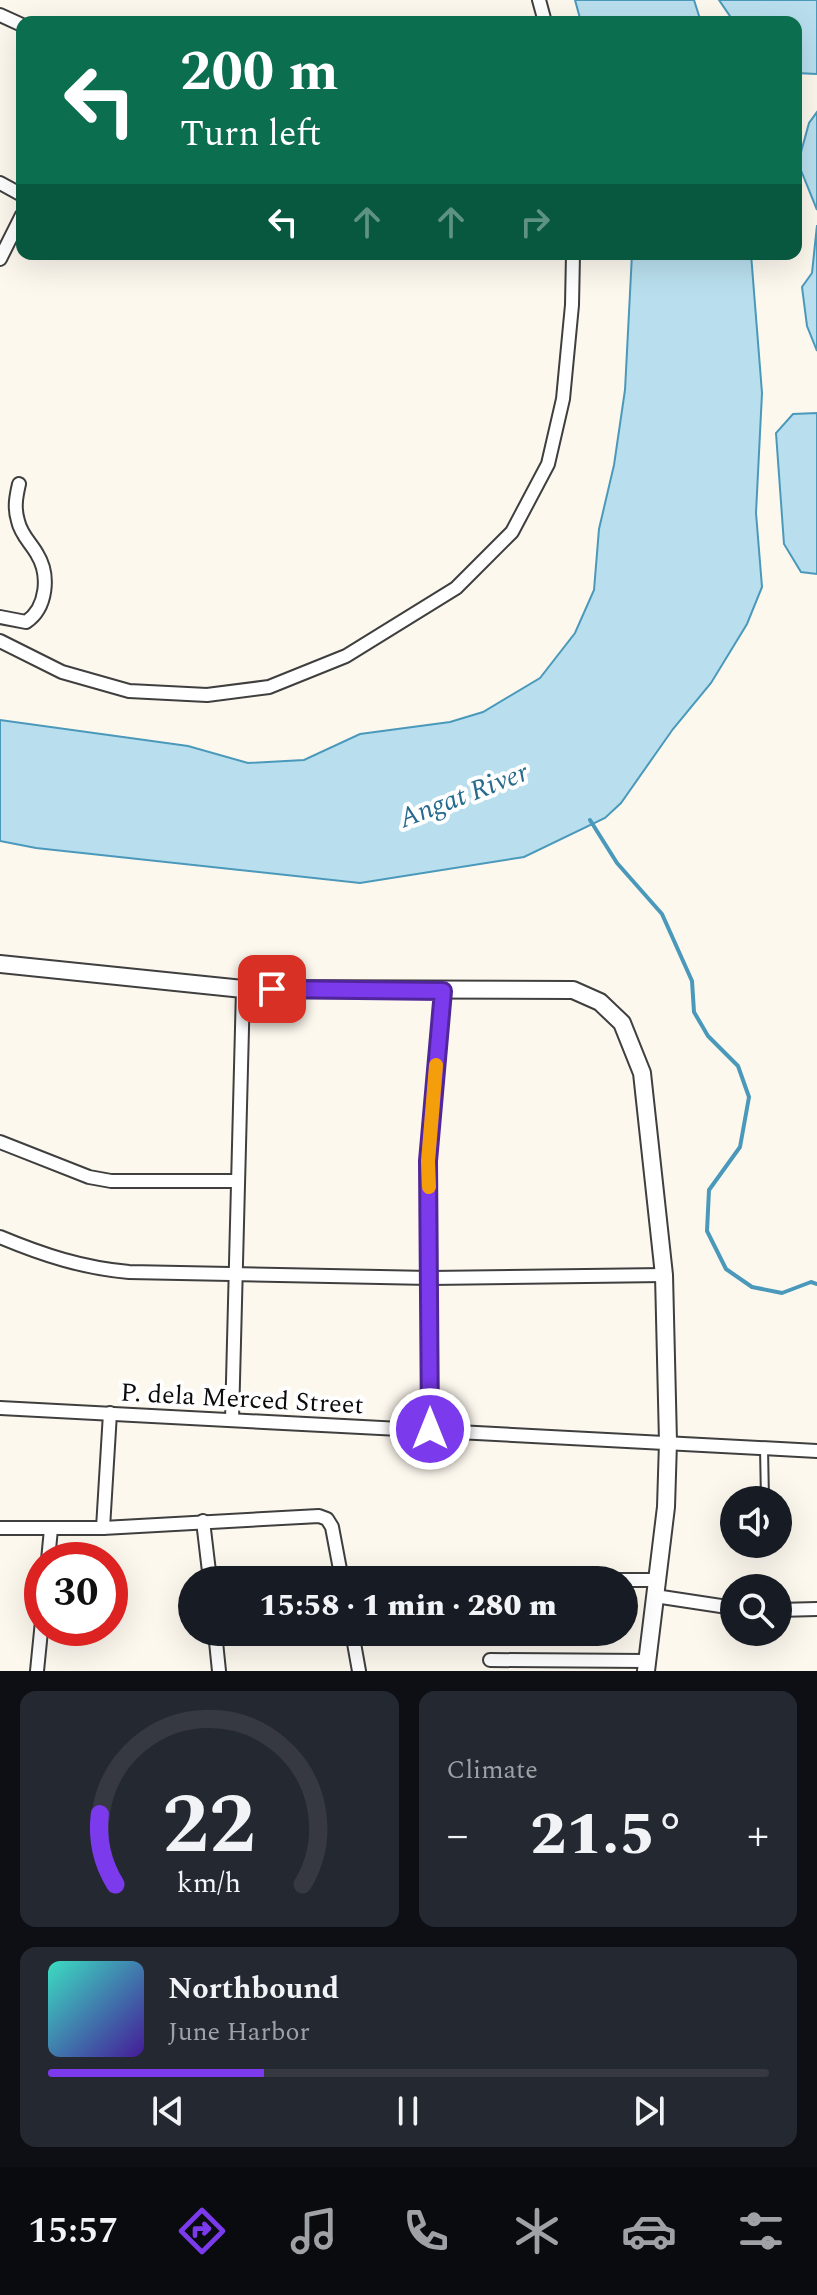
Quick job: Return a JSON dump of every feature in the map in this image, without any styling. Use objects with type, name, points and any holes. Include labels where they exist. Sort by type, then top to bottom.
[{"type":"street","points":[[0,259],[16,227]]},
{"type":"street","points":[[0,641],[62,672],[129,691],[207,695],[269,687],[346,656],[456,588],[512,532],[548,464],[563,399],[573,260]]},
{"type":"street","points":[[0,617],[26,622],[36,615],[43,597],[46,573],[18,522],[15,504],[19,484]]},
{"type":"street","points":[[0,964],[243,989],[573,990],[600,1002],[622,1023],[642,1073],[664,1275],[668,1442],[666,1507],[646,1666],[490,1660]]},
{"type":"street","points":[[232,1420],[243,989]]},
{"type":"street","points":[[430,1429],[428,1161],[443,991]]},
{"type":"street","points":[[0,1142],[89,1177],[111,1181],[237,1181]]},
{"type":"street","points":[[0,1237],[62,1261],[93,1269],[129,1272],[430,1278],[664,1275]]},
{"type":"street","name":"P. dela Merced Street","points":[[0,1408],[817,1451]]},
{"type":"street","points":[[103,1528],[110,1413]]},
{"type":"street","points":[[0,1528],[103,1528],[319,1516],[327,1519],[332,1527],[339,1566]]},
{"type":"street","points":[[203,1521],[208,1566]]},
{"type":"street","points":[[50,1542],[51,1529]]},
{"type":"street","points":[[638,1585],[720,1604]]},
{"type":"street","points":[[792,1610],[817,1609]]},
{"type":"street","points":[[37,1671],[40,1646]]},
{"type":"street","points":[[216,1646],[219,1671]]},
{"type":"street","points":[[355,1646],[359,1671]]},
{"type":"lane","points":[[764,1448],[765,1486]]},
{"type":"water","points":[[575,0],[694,0],[699,16],[579,16]]},
{"type":"water","points":[[719,0],[817,0],[817,74],[802,73],[802,16],[730,16]]},
{"type":"water","points":[[817,112],[817,210],[802,173],[802,148],[809,123]]},
{"type":"water","points":[[817,225],[817,351],[807,326],[802,287],[812,273]]},
{"type":"water","name":"Angat River","points":[[632,260],[751,260],[762,393],[756,513],[762,587],[747,624],[711,683],[673,729],[621,803],[605,818],[524,857],[360,883],[36,848],[0,841],[0,720],[188,746],[248,763],[304,760],[360,734],[450,722],[483,712],[540,678],[575,633],[594,590],[599,529],[614,465],[625,390]]},
{"type":"water","points":[[817,413],[817,574],[801,572],[784,544],[776,433],[793,414]]},
{"type":"waterway","points":[[590,820],[617,863],[662,914],[692,981],[694,1012],[708,1036],[738,1066],[749,1097],[740,1147],[709,1190],[707,1231],[726,1269],[752,1287],[782,1293],[811,1282],[817,1284]]},
{"type":"slow traffic","points":[[429,1187],[428,1161],[436,1065]]},
{"type":"route","points":[[272,989],[443,991],[428,1161],[430,1429]]}]
